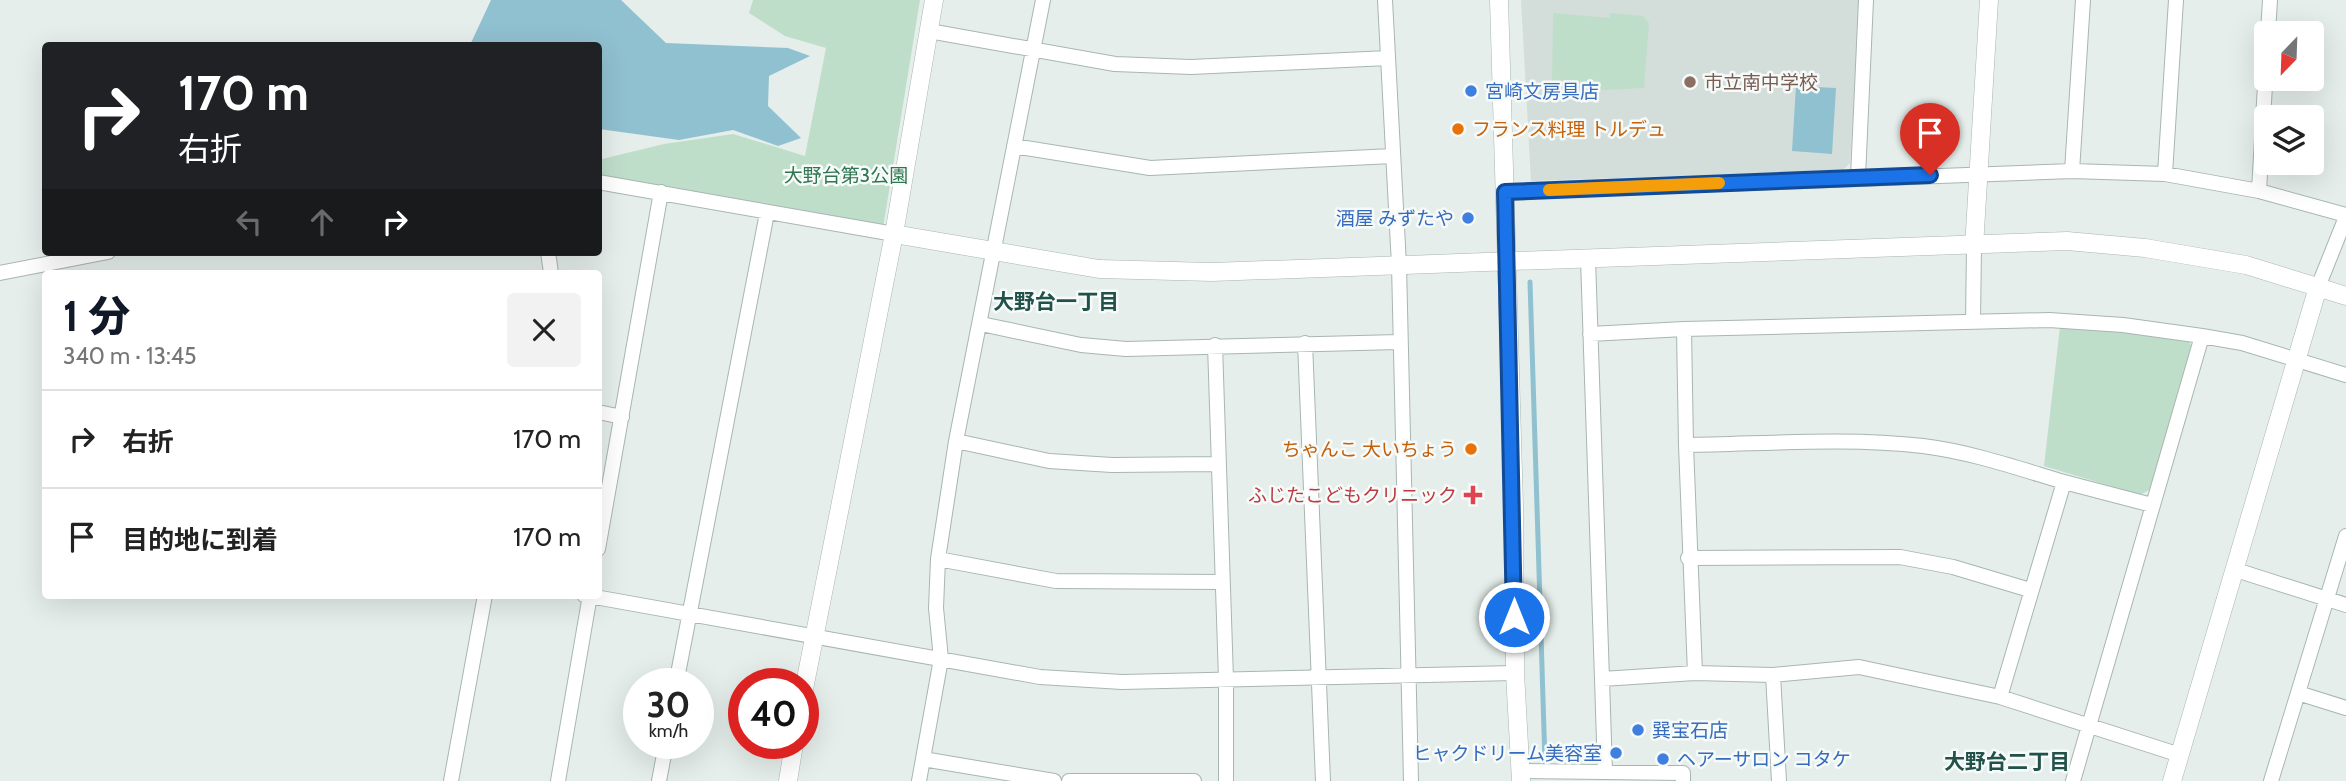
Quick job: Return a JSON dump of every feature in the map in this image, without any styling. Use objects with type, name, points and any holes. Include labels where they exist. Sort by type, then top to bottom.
[{"type":"street","points":[[807,668],[894,234],[934,0]]},
{"type":"street","points":[[919,781],[941,659],[936,608],[939,559],[956,441],[996,251],[1043,0]]},
{"type":"street","points":[[1385,0],[1399,265],[1410,673],[1410,781]]},
{"type":"street","points":[[1499,0],[1514,506],[1515,673],[1521,776],[1605,772],[1683,773],[1684,781]]},
{"type":"street","points":[[1858,177],[1866,0]]},
{"type":"street","points":[[1973,322],[1977,174],[1989,0]]},
{"type":"street","points":[[2072,171],[2083,0]]},
{"type":"street","points":[[2165,174],[2176,0]]},
{"type":"street","points":[[2269,21],[2270,0]]},
{"type":"street","points":[[929,31],[1115,64],[1191,67],[1388,58]]},
{"type":"street","points":[[2259,191],[2265,91]]},
{"type":"street","points":[[1014,146],[1150,168],[1392,156]]},
{"type":"street","points":[[1505,192],[2072,171],[2165,174],[2259,191],[2346,216],[2318,287],[2172,781]]},
{"type":"street","points":[[602,183],[1099,269],[1212,272],[1975,247],[2067,241],[2145,248],[2246,265],[2346,296]]},
{"type":"street","points":[[602,527],[661,192]]},
{"type":"street","points":[[679,668],[767,213]]},
{"type":"street","points":[[0,273],[87,256]]},
{"type":"street","points":[[1588,259],[1605,772]]},
{"type":"street","points":[[1590,334],[1684,329],[2049,320],[2123,325],[2242,343],[2346,375]]},
{"type":"street","points":[[981,324],[1081,345],[1126,349],[1399,342]]},
{"type":"street","points":[[1684,329],[1688,558],[1695,673]]},
{"type":"street","points":[[2073,781],[2202,336]]},
{"type":"street","points":[[1305,343],[1323,781]]},
{"type":"street","points":[[1214,345],[1226,679],[1226,781]]},
{"type":"street","points":[[602,413],[622,417]]},
{"type":"street","points":[[956,441],[1049,461],[1112,465],[1219,464]]},
{"type":"street","points":[[1686,445],[1872,442],[1923,446],[1961,452],[2152,505]]},
{"type":"street","points":[[2000,697],[2064,482]]},
{"type":"street","points":[[2271,781],[2346,536]]},
{"type":"street","points":[[1688,558],[1900,557],[1953,567],[2030,590]]},
{"type":"street","points":[[939,559],[1056,581],[1222,582]]},
{"type":"street","points":[[2236,570],[2346,605]]},
{"type":"street","points":[[602,598],[1040,677],[1122,682],[1410,673],[1515,673]]},
{"type":"street","points":[[451,781],[484,599]]},
{"type":"street","points":[[558,781],[587,599]]},
{"type":"street","points":[[1602,679],[1695,673],[1773,674],[1859,667],[2000,697],[2180,755]]},
{"type":"street","points":[[1773,674],[1779,781]]},
{"type":"street","points":[[2298,693],[2346,708]]},
{"type":"street","points":[[659,781],[663,759]]},
{"type":"street","points":[[788,781],[792,759]]},
{"type":"street","points":[[923,759],[1054,781]]},
{"type":"street","points":[[1069,781],[1194,781]]},
{"type":"shaded area","name":"市立南中学校","points":[[1521,0],[1860,0],[1850,163],[1843,170],[1531,181]]},
{"type":"green space","name":"大野台第3公園","points":[[753,0],[920,0],[883,228],[602,177],[602,159],[664,144],[733,134],[805,156],[826,48],[785,36],[749,13]]},
{"type":"green space","points":[[1553,13],[1610,18],[1610,13],[1643,16],[1649,23],[1644,88],[1606,90],[1552,86]]},
{"type":"green space","points":[[2060,327],[2122,329],[2187,338],[2193,349],[2151,489],[2140,495],[2044,466]]},
{"type":"water","points":[[491,0],[621,0],[666,43],[788,48],[810,56],[769,76],[768,106],[801,138],[778,146],[733,130],[679,140],[602,129],[602,42],[471,42]]},
{"type":"water","points":[[1796,86],[1836,88],[1832,154],[1792,151]]},
{"type":"waterway","points":[[1530,282],[1545,763]]},
{"type":"slow traffic","points":[[1549,190],[1719,183]]},
{"type":"place","name":"市立南中学校","points":[[1690,82]]},
{"type":"place","name":"宮崎文房具店","points":[[1471,91]]},
{"type":"place","name":"フランス料理 トルデュ","points":[[1458,129]]},
{"type":"place","name":"酒屋 みずたや","points":[[1468,218]]},
{"type":"place","name":"ちゃんこ 大いちょう","points":[[1471,449]]},
{"type":"place","name":"ふじたこどもクリニック","points":[[1473,495]]},
{"type":"place","name":"巽宝石店","points":[[1638,730]]},
{"type":"place","name":"ヒャクドリーム美容室","points":[[1616,753]]},
{"type":"place","name":"ヘアーサロン コタケ","points":[[1663,759]]},
{"type":"district","name":"大野台一丁目","points":[[1056,301]]},
{"type":"district","name":"大野台二丁目","points":[[2007,761]]},
{"type":"route","points":[[1514,617],[1514,506],[1505,192],[1930,175]]}]
